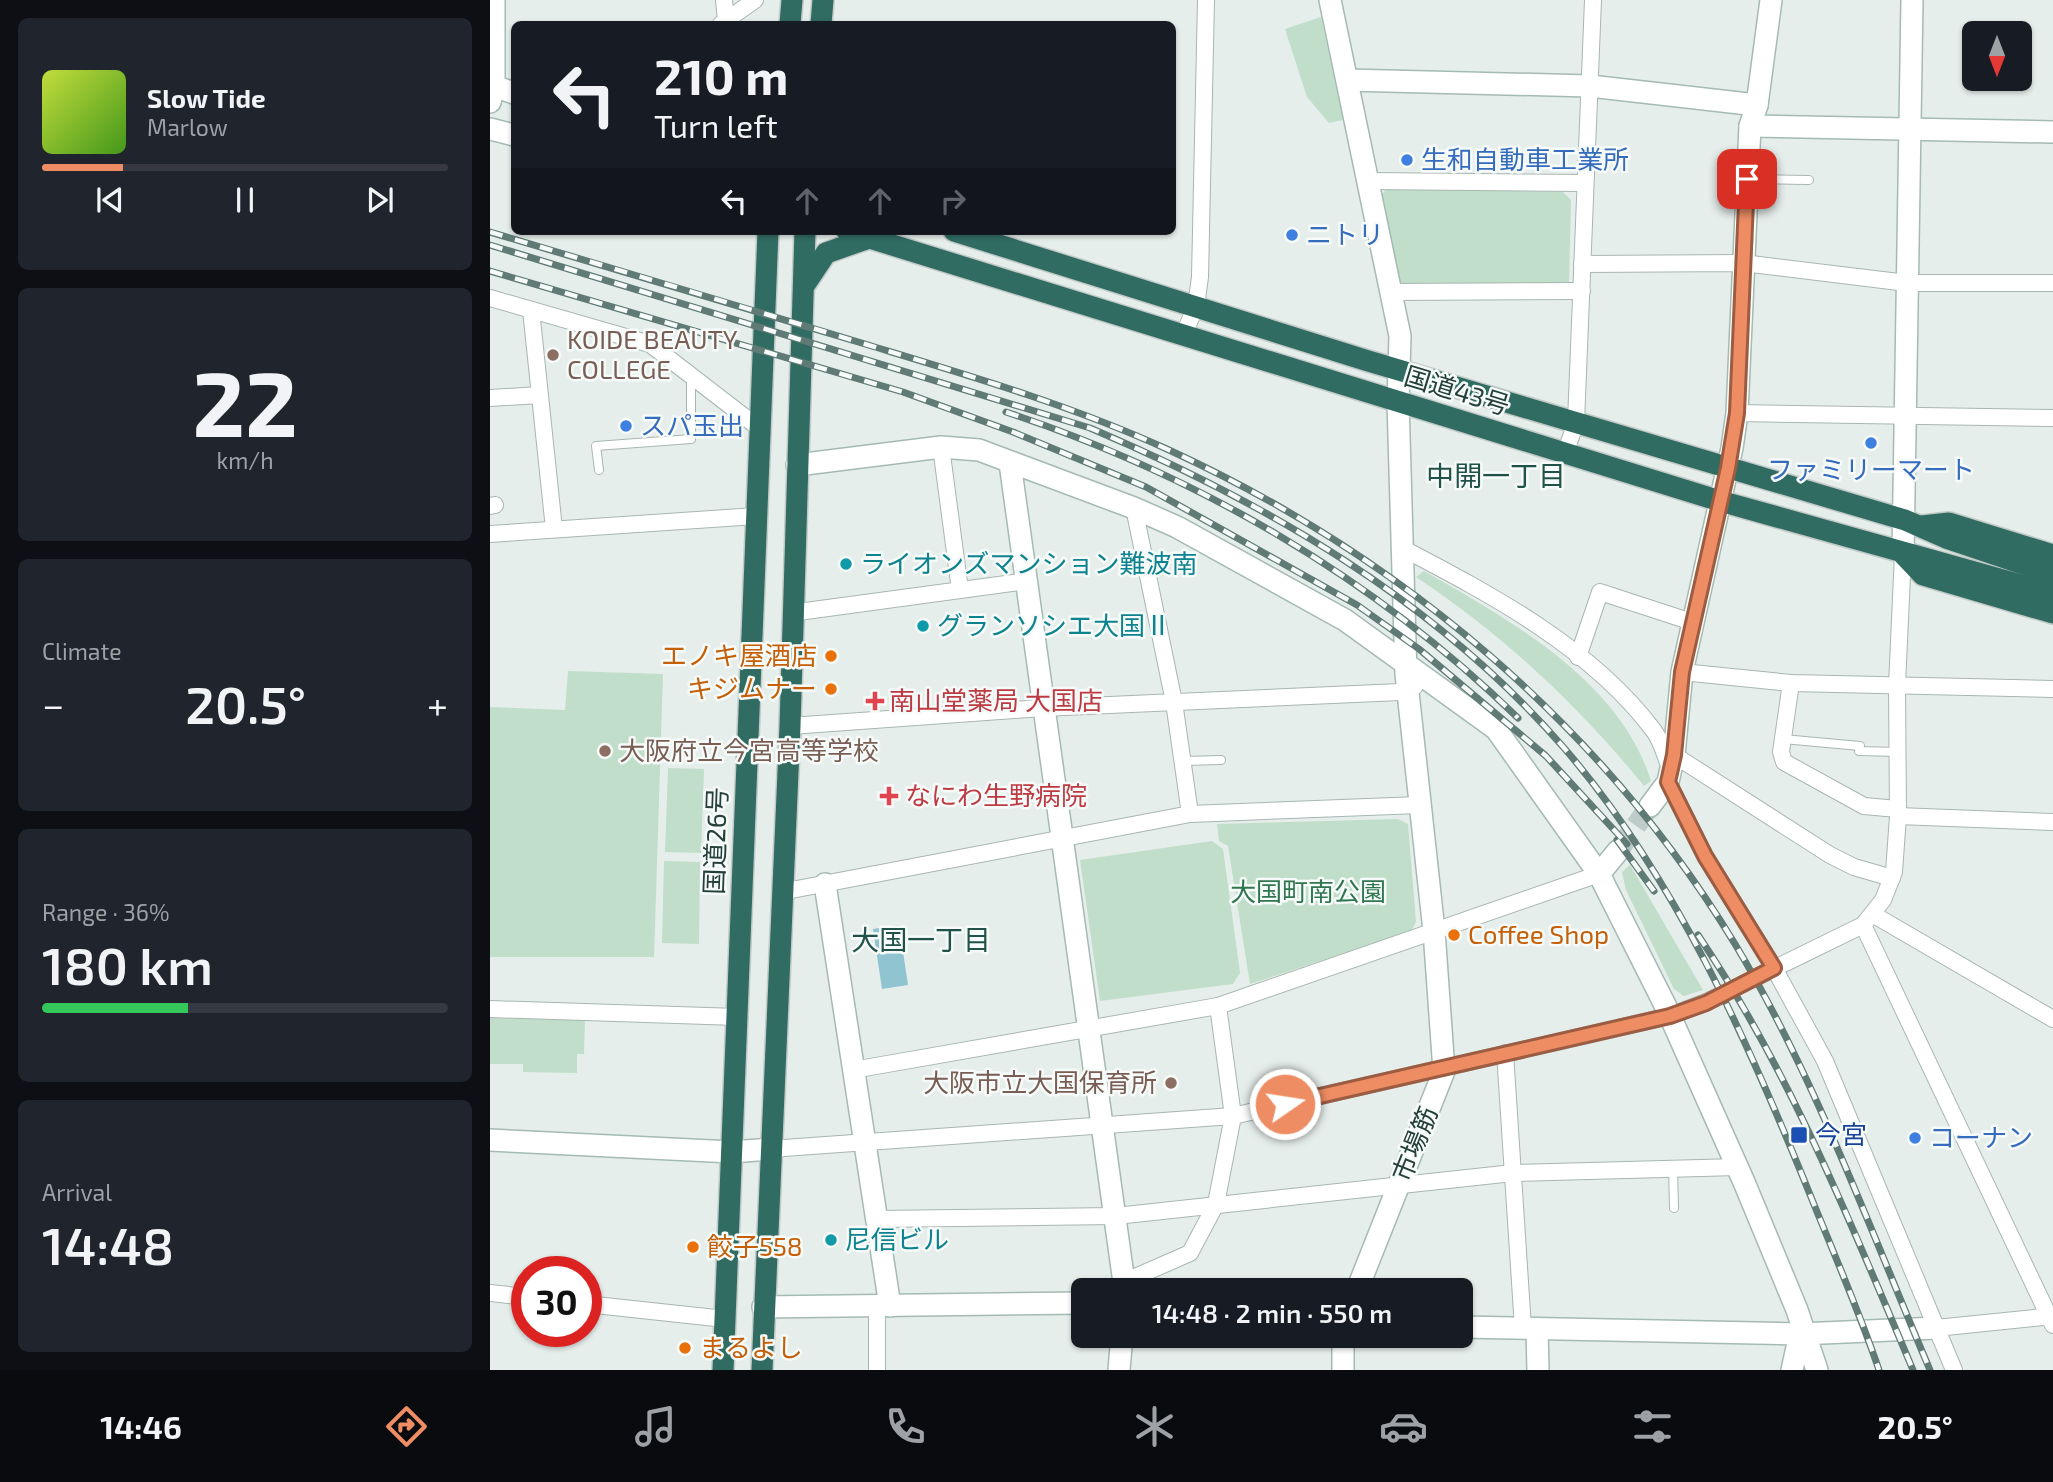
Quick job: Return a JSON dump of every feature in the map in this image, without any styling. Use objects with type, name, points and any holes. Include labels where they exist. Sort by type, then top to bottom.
[{"type":"highway","points":[[790,21],[792,0]]},
{"type":"highway","points":[[821,21],[823,0]]},
{"type":"highway","name":"国道26号","points":[[723,1370],[768,235]]},
{"type":"highway","points":[[762,1370],[790,726],[791,614],[805,235]]},
{"type":"highway","name":"国道43号","points":[[860,235],[1720,501],[2053,594]]},
{"type":"highway","name":"国道43号","points":[[967,235],[1400,370],[1913,523],[1946,538],[2053,574]]},
{"type":"highway","points":[[803,288],[816,263],[826,253],[869,238]]},
{"type":"highway","points":[[1913,523],[1949,523],[2053,555]]},
{"type":"highway","points":[[1903,554],[1923,575],[2053,613]]},
{"type":"street","points":[[494,0],[491,91],[511,93]]},
{"type":"street","points":[[724,0],[724,21]]},
{"type":"street","points":[[727,21],[755,0]]},
{"type":"street","points":[[1183,337],[1196,306],[1200,277],[1206,0]]},
{"type":"street","name":"市場筋","points":[[1330,0],[1400,336],[1398,402],[1405,663],[1434,931],[1443,1068],[1362,1278]]},
{"type":"street","points":[[1566,454],[1576,422],[1593,0]]},
{"type":"street","points":[[1650,806],[1671,769],[1682,672],[1728,468],[1737,413],[1750,126],[1757,105],[1771,0]]},
{"type":"street","points":[[490,1140],[732,1152],[1233,1116],[1670,1016],[1706,1003],[1868,920],[1892,878],[1898,813],[1897,685],[1903,554],[1913,523],[1903,415],[1912,0]]},
{"type":"street","points":[[1347,80],[1590,86],[1757,105]]},
{"type":"street","points":[[1750,126],[2053,132]]},
{"type":"street","points":[[490,129],[511,134]]},
{"type":"street","points":[[1369,181],[1584,183]]},
{"type":"street","points":[[1582,264],[1743,263],[1907,283],[2053,283]]},
{"type":"street","points":[[1392,292],[1582,291]]},
{"type":"street","points":[[490,298],[650,344],[759,428]]},
{"type":"street","points":[[531,310],[554,529]]},
{"type":"street","points":[[490,398],[540,395]]},
{"type":"street","points":[[1737,413],[2053,418]]},
{"type":"street","points":[[941,447],[960,590]]},
{"type":"street","points":[[797,465],[941,447],[979,450],[1134,508],[1178,527],[1345,620],[1496,729],[1599,874],[1670,1016],[1738,1167],[1817,1370]]},
{"type":"street","points":[[1010,463],[1042,708],[1090,1028],[1100,1124],[1124,1278]]},
{"type":"street","points":[[1134,508],[1174,702],[1190,814]]},
{"type":"street","points":[[490,534],[756,516]]},
{"type":"street","points":[[1402,548],[1485,591],[1595,668],[1656,733],[1705,856],[1774,968],[1825,1061],[1954,1370]]},
{"type":"street","points":[[791,614],[1027,581]]},
{"type":"street","points":[[1578,657],[1600,592],[1692,622]]},
{"type":"street","points":[[1682,672],[1791,682],[2053,689]]},
{"type":"street","points":[[790,726],[1042,708],[1407,690],[1430,681]]},
{"type":"street","points":[[1791,682],[1783,739],[1784,762],[1864,806],[1898,813],[2053,822]]},
{"type":"street","points":[[1671,769],[1854,867],[1892,878]]},
{"type":"street","points":[[781,892],[1190,814],[1419,806]]},
{"type":"street","points":[[852,1070],[1218,1006],[1599,874],[1618,850]]},
{"type":"street","points":[[825,884],[862,1141],[877,1219],[883,1306],[877,1370]]},
{"type":"street","points":[[1868,920],[2053,1019]]},
{"type":"street","points":[[1473,1327],[1802,1334],[2052,1319],[1868,920]]},
{"type":"street","points":[[1139,1278],[1190,1253],[1216,1204],[1233,1116],[1218,1006]]},
{"type":"street","points":[[490,1009],[738,1017]]},
{"type":"street","points":[[1505,1054],[1513,1173],[1530,1328],[1538,1370]]},
{"type":"street","points":[[877,1219],[1116,1216],[1398,1188],[1513,1173],[1738,1167]]},
{"type":"street","points":[[490,1293],[511,1295]]},
{"type":"street","points":[[763,1307],[1071,1303]]},
{"type":"street","points":[[602,1306],[725,1319]]},
{"type":"street","points":[[1792,1370],[1802,1334]]},
{"type":"street","points":[[1119,1370],[1121,1348]]},
{"type":"street","points":[[1343,1348],[1343,1370]]},
{"type":"lane","points":[[1747,179],[1809,180]]},
{"type":"lane","points":[[599,470],[596,446],[691,439],[691,376]]},
{"type":"lane","points":[[1783,739],[1860,746],[1859,751],[1898,752]]},
{"type":"lane","points":[[1184,761],[1221,760]]},
{"type":"lane","points":[[1673,1168],[1674,1208]]},
{"type":"green space","points":[[1321,17],[1343,120],[1329,123],[1307,97],[1285,29]]},
{"type":"green space","points":[[1386,189],[1563,192],[1571,200],[1569,284],[1405,285],[1399,281],[1380,197]]},
{"type":"green space","points":[[1424,571],[1525,633],[1558,657],[1588,684],[1615,713],[1636,745],[1651,781],[1644,786],[1593,728],[1538,673],[1479,622],[1416,577]]},
{"type":"green space","points":[[568,671],[663,674],[654,957],[490,957],[490,707],[565,710]]},
{"type":"green space","points":[[668,768],[704,769],[701,853],[665,852]]},
{"type":"green space","name":"大国町南公園","points":[[1398,819],[1408,824],[1416,922],[1411,931],[1250,984],[1228,846],[1219,841],[1217,824]]},
{"type":"green space","points":[[1212,841],[1223,849],[1240,973],[1233,984],[1100,1001],[1080,860]]},
{"type":"green space","points":[[664,861],[700,862],[699,944],[662,943]]},
{"type":"green space","points":[[1630,865],[1703,990],[1684,996],[1674,989],[1626,890],[1622,872]]},
{"type":"green space","points":[[490,1018],[585,1020],[584,1054],[577,1054],[577,1073],[523,1072],[523,1064],[490,1064]]},
{"type":"water","points":[[899,925],[908,985],[882,989],[873,929]]},
{"type":"tunnel","points":[[1618,851],[1650,806]]},
{"type":"railway","points":[[490,232],[942,367],[1094,419],[1169,450],[1254,493],[1336,541],[1415,595],[1489,655],[1558,719],[1623,789],[1682,864],[1735,944],[1791,1047],[1840,1153],[1930,1370]]},
{"type":"railway","points":[[490,245],[1090,428],[1156,457],[1285,524],[1406,603],[1462,647],[1515,696],[1565,749],[1605,799],[1675,906],[1706,962],[1787,1138],[1879,1370]]},
{"type":"railway","points":[[490,271],[903,392],[1013,432],[1146,487],[1357,605],[1419,649],[1546,756],[1627,844]]},
{"type":"railway","points":[[1006,412],[1077,437],[1146,467],[1214,499],[1279,536],[1343,576],[1404,620],[1462,667],[1518,718]]},
{"type":"railway","points":[[1617,840],[1654,891]]},
{"type":"railway","points":[[1698,935],[1761,1039],[1816,1147],[1913,1370]]},
{"type":"place","name":"生和自動車工業所","points":[[1407,160]]},
{"type":"place","name":"ニトリ","points":[[1292,235]]},
{"type":"place","name":"KOIDE BEAUTY COLLEGE","points":[[553,355]]},
{"type":"place","name":"スパ玉出","points":[[626,426]]},
{"type":"place","name":"ファミリーマート","points":[[1871,443]]},
{"type":"place","name":"ライオンズマンション難波南","points":[[846,564]]},
{"type":"place","name":"グランソシエ大国Ⅱ","points":[[923,626]]},
{"type":"place","name":"エノキ屋酒店","points":[[831,656]]},
{"type":"place","name":"キジムナー","points":[[831,689]]},
{"type":"place","name":"南山堂薬局 大国店","points":[[875,701]]},
{"type":"place","name":"大阪府立今宮高等学校","points":[[605,751]]},
{"type":"place","name":"なにわ生野病院","points":[[889,796]]},
{"type":"place","name":"Coffee Shop","points":[[1454,935]]},
{"type":"place","name":"大阪市立大国保育所","points":[[1171,1083]]},
{"type":"place","name":"今宮","points":[[1799,1135]]},
{"type":"place","name":"コーナン","points":[[1915,1138]]},
{"type":"place","name":"尼信ビル","points":[[831,1240]]},
{"type":"place","name":"餃子558","points":[[693,1247]]},
{"type":"place","name":"まるよし","points":[[685,1348]]},
{"type":"district","name":"中開一丁目","points":[[1496,476]]},
{"type":"district","name":"大国一丁目","points":[[921,940]]},
{"type":"route","points":[[1285,1104],[1670,1016],[1706,1003],[1774,968],[1705,856],[1668,782],[1674,755],[1682,672],[1728,468],[1737,413],[1747,179]]}]
